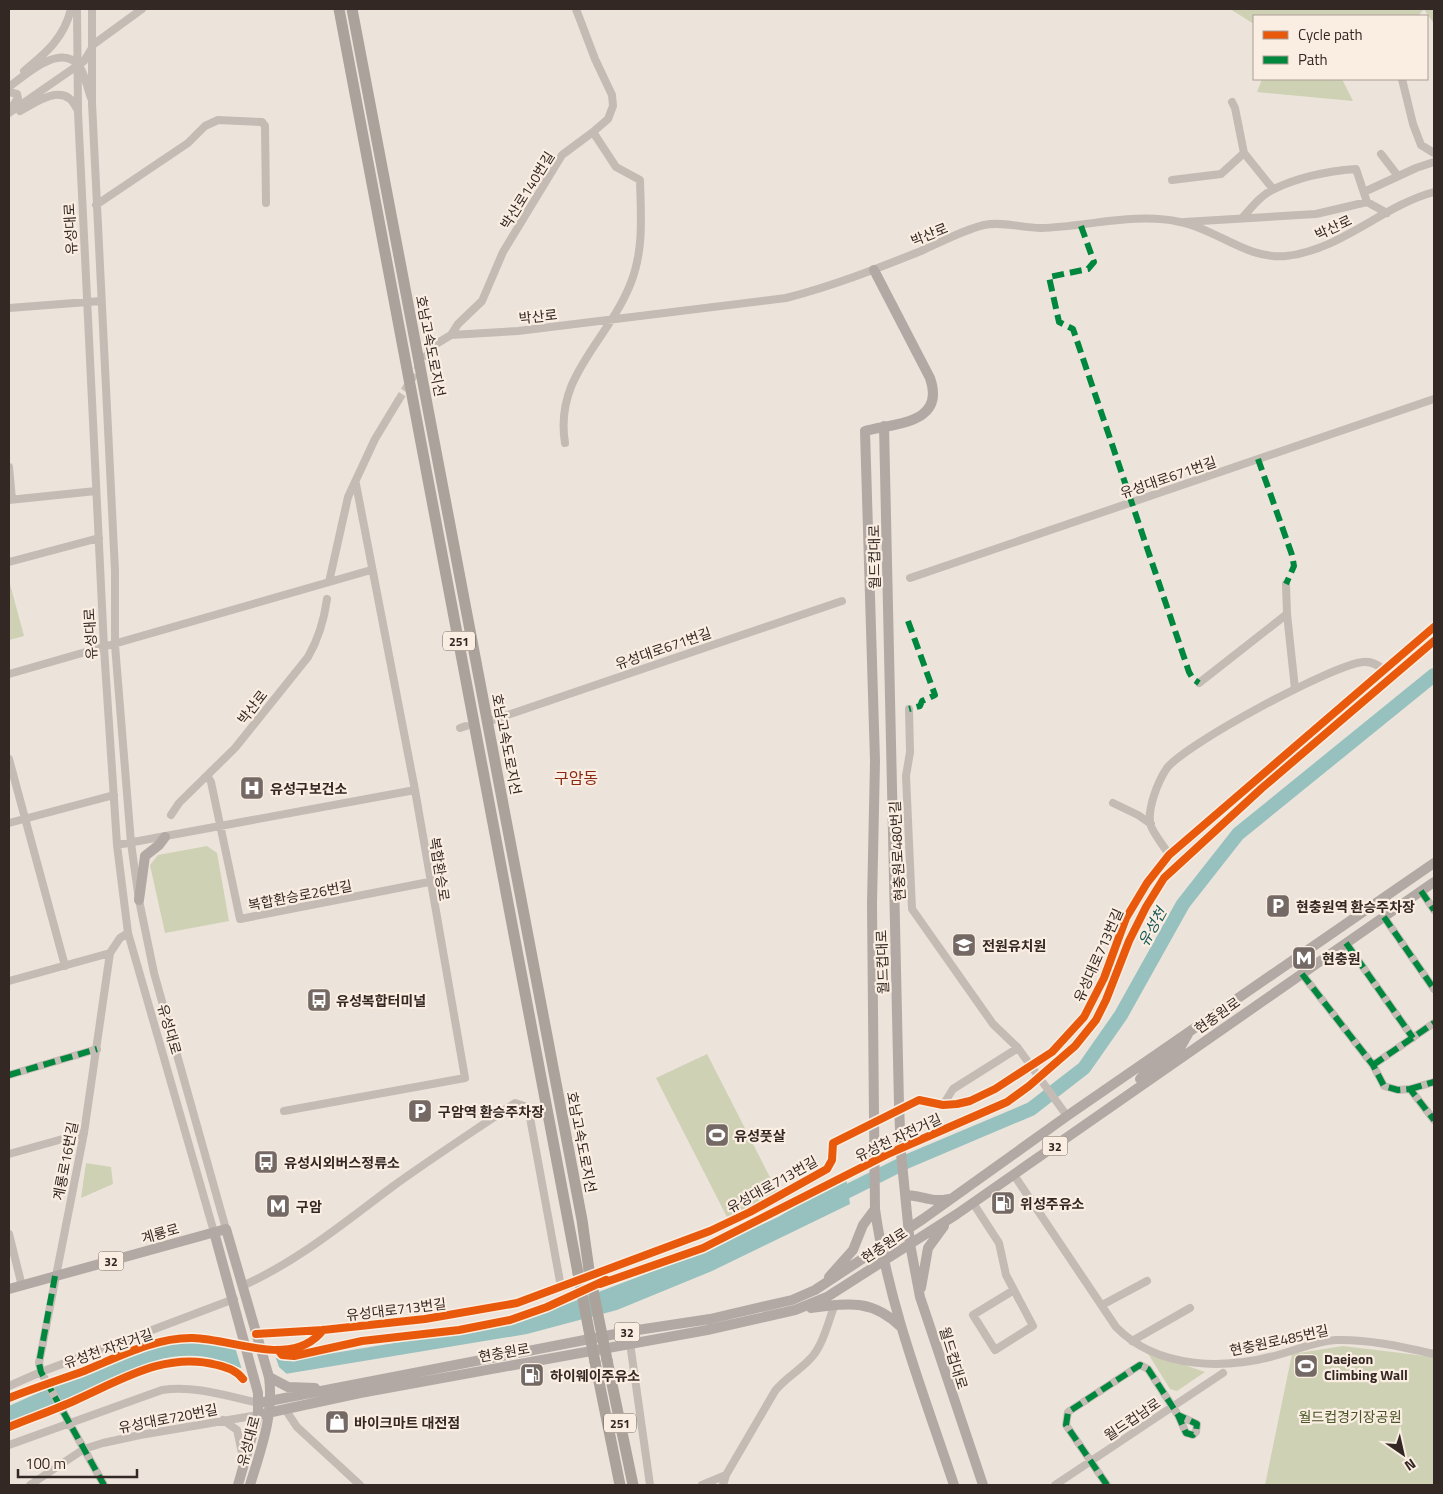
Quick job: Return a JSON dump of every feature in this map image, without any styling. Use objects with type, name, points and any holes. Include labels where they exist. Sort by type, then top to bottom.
[{"type":"highway","name":"호남고속도로지선","points":[[339,9],[601,1361],[620,1485]]},
{"type":"highway","name":"호남고속도로지선","points":[[352,9],[578,1200],[583,1272]]},
{"type":"highway","name":"호남고속도로지선","points":[[601,1361],[633,1485]]},
{"type":"main road","points":[[874,270],[933,386],[933,397],[930,406],[924,413],[910,422],[884,426]]},
{"type":"main road","name":"월드컵대로","points":[[954,1485],[902,1328],[885,1261],[876,1209],[872,904],[875,762],[865,431],[884,426],[899,1105],[905,1195],[910,1244],[920,1297],[983,1485]]},
{"type":"main road","points":[[139,900],[145,856],[159,845],[165,837]]},
{"type":"main road","name":"현충원로","points":[[358,1384],[631,1331],[742,1313],[792,1300],[815,1290],[954,1198],[1067,1116],[1434,863]]},
{"type":"main road","name":"현충원로","points":[[258,1415],[370,1391],[707,1330],[795,1310],[827,1297],[957,1214],[1434,882]]},
{"type":"main road","points":[[1154,1077],[1146,1080],[1140,1078],[1148,1069],[1180,1048],[1189,1031]]},
{"type":"main road","points":[[905,1195],[916,1195],[931,1201],[954,1198]]},
{"type":"main road","points":[[815,1290],[853,1250],[863,1225],[876,1209]]},
{"type":"main road","points":[[920,1297],[928,1248],[942,1228],[957,1214]]},
{"type":"main road","name":"32","points":[[214,1232],[226,1229]]},
{"type":"main road","name":"유성대로","points":[[226,1229],[269,1377],[270,1413],[250,1485]]},
{"type":"main road","name":"유성대로","points":[[214,1232],[244,1336],[259,1403],[258,1415],[238,1485]]},
{"type":"main road","name":"계룡로","points":[[9,1289],[214,1232]]},
{"type":"main road","points":[[795,1310],[835,1304],[872,1307],[890,1317],[902,1328]]},
{"type":"main road","points":[[269,1377],[288,1388],[358,1384]]},
{"type":"main road","points":[[259,1403],[358,1384]]},
{"type":"street","points":[[9,85],[56,43],[67,24],[71,9]]},
{"type":"street","name":"유성대로","points":[[77,9],[78,112],[96,491],[117,845],[128,933],[214,1232]]},
{"type":"street","name":"유성대로","points":[[92,9],[94,44],[92,100],[115,572],[116,645],[139,900],[154,973],[226,1229]]},
{"type":"street","points":[[9,113],[78,65],[90,54],[94,44],[142,9]]},
{"type":"street","name":"박산로140번길","points":[[451,335],[458,324],[482,301],[503,252],[562,155],[608,119],[613,106],[612,94],[595,59],[576,9]]},
{"type":"street","points":[[9,85],[56,57],[68,57],[78,65],[92,100]]},
{"type":"street","points":[[1402,80],[1413,124],[1421,145],[1434,153]]},
{"type":"street","points":[[9,92],[16,94],[18,98],[9,113]]},
{"type":"street","points":[[9,113],[46,96],[58,93],[68,97],[78,112]]},
{"type":"street","points":[[1232,102],[1235,108],[1244,152],[1272,189]]},
{"type":"street","points":[[96,205],[188,143],[205,126],[218,120],[262,122],[264,126],[266,203]]},
{"type":"street","points":[[565,443],[562,423],[575,376],[611,320],[629,287],[638,262],[642,238],[640,180],[616,167],[593,132]]},
{"type":"street","points":[[1172,180],[1221,174],[1244,152]]},
{"type":"street","points":[[1381,154],[1398,176]]},
{"type":"street","points":[[1364,192],[1434,162]]},
{"type":"street","points":[[1243,217],[1256,202],[1272,189],[1336,171],[1356,169],[1367,202]]},
{"type":"street","name":"박산로","points":[[451,335],[518,331],[786,298],[823,289],[984,225],[1008,224],[1038,228],[1156,219],[1180,222],[1210,232],[1262,256],[1285,256],[1309,251],[1334,241],[1417,196],[1434,192]]},
{"type":"street","points":[[1180,222],[1316,214],[1367,202],[1387,213]]},
{"type":"street","points":[[9,308],[101,300]]},
{"type":"street","points":[[426,356],[436,344],[451,335]]},
{"type":"street","name":"유성대로671번길","points":[[910,578],[1434,399]]},
{"type":"street","points":[[329,582],[348,497],[356,484],[374,439],[398,401]]},
{"type":"street","points":[[9,467],[10,500],[96,491]]},
{"type":"street","name":"복합환승로","points":[[284,1111],[465,1078],[429,882],[415,790],[371,570],[356,484]]},
{"type":"street","points":[[9,562],[99,538]]},
{"type":"street","points":[[9,674],[116,645],[266,598],[371,570]]},
{"type":"street","points":[[1286,584],[1287,614],[1295,689]]},
{"type":"street","name":"박산로","points":[[171,815],[179,803],[208,777],[235,748],[308,657],[317,641],[324,622],[327,599]]},
{"type":"street","name":"유성대로671번길","points":[[493,720],[842,601]]},
{"type":"street","points":[[1199,683],[1287,614]]},
{"type":"street","name":"유성대로713번길","points":[[257,1336],[425,1319],[517,1303],[681,1243],[750,1212],[827,1169],[832,1160],[833,1143],[919,1100],[943,1104],[957,1104],[970,1101],[995,1090],[1033,1069],[1052,1052],[1084,1017],[1104,978],[1126,918],[1147,883],[1170,855],[1434,627]]},
{"type":"street","points":[[1150,824],[1157,788],[1167,769],[1182,753],[1295,689],[1362,662],[1372,662],[1384,670]]},
{"type":"street","name":"현충원로480번길","points":[[909,709],[910,752],[906,776],[912,909],[992,1024],[1018,1048],[1067,1116]]},
{"type":"street","points":[[9,759],[65,966]]},
{"type":"street","points":[[208,777],[211,782],[222,826]]},
{"type":"street","points":[[117,845],[415,790]]},
{"type":"street","points":[[9,823],[114,795]]},
{"type":"street","points":[[1112,803],[1138,815],[1150,824],[1170,855]]},
{"type":"street","name":"복합환승로26번길","points":[[222,826],[240,920],[429,882]]},
{"type":"street","points":[[1421,891],[1434,910]]},
{"type":"street","points":[[1384,916],[1434,989]]},
{"type":"street","points":[[9,982],[110,953],[120,938],[128,933]]},
{"type":"street","points":[[1346,943],[1412,1038]]},
{"type":"street","name":"계룡로16번길","points":[[55,1276],[84,1133],[110,953]]},
{"type":"street","points":[[1302,974],[1374,1065],[1384,1086],[1398,1090],[1410,1089],[1434,1082]]},
{"type":"street","points":[[1374,1065],[1434,1022]]},
{"type":"street","points":[[943,1104],[953,1089],[1018,1048]]},
{"type":"street","points":[[9,1075],[97,1049]]},
{"type":"street","points":[[1410,1089],[1434,1120]]},
{"type":"street","points":[[242,1286],[319,1241],[393,1187],[515,1103],[527,1107],[529,1112],[561,1287]]},
{"type":"street","points":[[9,1154],[84,1133]]},
{"type":"street","name":"현충원로485번길","points":[[1014,1175],[1116,1327],[1132,1341],[1154,1352],[1208,1366],[1258,1360],[1282,1354],[1311,1343],[1336,1340],[1384,1344],[1434,1354]]},
{"type":"street","points":[[973,1203],[999,1243],[1006,1275],[1014,1290],[1033,1326],[995,1350],[974,1315],[1014,1290]]},
{"type":"street","points":[[9,1234],[22,1286]]},
{"type":"street","points":[[55,1276],[39,1363],[41,1372],[104,1485]]},
{"type":"street","points":[[1102,1305],[1147,1281]]},
{"type":"street","points":[[9,1386],[41,1372],[234,1299]]},
{"type":"street","points":[[724,1485],[726,1475],[775,1391],[782,1382],[810,1359],[818,1349],[835,1304]]},
{"type":"street","points":[[1132,1341],[1190,1308]]},
{"type":"street","points":[[630,1344],[650,1485]]},
{"type":"street","points":[[1106,1485],[1066,1425],[1068,1412],[1136,1366],[1146,1366],[1178,1415]]},
{"type":"street","name":"월드컵남로","points":[[1055,1485],[1223,1373]]},
{"type":"street","points":[[9,1445],[162,1390],[176,1388],[210,1391],[259,1403]]},
{"type":"street","points":[[285,1410],[297,1427],[358,1485]]},
{"type":"street","name":"유성대로720번길","points":[[30,1485],[84,1449],[140,1435],[258,1415]]},
{"type":"street","points":[[222,1420],[237,1430],[244,1462]]},
{"type":"street","points":[[702,1485],[726,1475]]},
{"type":"green space","points":[[1230,9],[1424,9],[1419,15],[1253,15],[1253,23]]},
{"type":"green space","points":[[1424,9],[1434,9],[1434,24]]},
{"type":"green space","points":[[1262,80],[1342,80],[1353,101],[1257,92]]},
{"type":"green space","points":[[9,585],[24,636],[9,640]]},
{"type":"green space","points":[[207,846],[217,853],[229,921],[165,933],[150,865],[158,855]]},
{"type":"green space","name":"유성풋살","points":[[707,1054],[778,1193],[728,1219],[656,1078]]},
{"type":"green space","points":[[86,1163],[111,1167],[113,1184],[81,1198]]},
{"type":"green space","name":"월드컵경기장공원","points":[[1343,1346],[1434,1357],[1434,1485],[1265,1485],[1292,1354]]},
{"type":"green space","points":[[1147,1352],[1205,1372],[1177,1391],[1170,1389]]},
{"type":"water","points":[[846,1177],[850,1204],[712,1271],[617,1310],[527,1334],[285,1374],[258,1372],[199,1359],[166,1360],[9,1424],[9,1406],[82,1373],[176,1340],[244,1348],[286,1361],[520,1322],[706,1251],[778,1217]]},
{"type":"pier","points":[[234,1344],[275,1355],[279,1367],[289,1376],[255,1374],[242,1370]]},
{"type":"waterway","name":"유성천","points":[[832,1199],[908,1161],[1031,1109],[1084,1068],[1121,1015],[1183,904],[1238,834],[1434,675]]},
{"type":"tunnel","points":[[398,401],[421,364]]},
{"type":"marked path","points":[[1081,226],[1094,262],[1088,269],[1049,277],[1059,322],[1073,329],[1189,672],[1193,679],[1199,683]]},
{"type":"marked path","points":[[1258,459],[1292,555],[1294,566],[1286,584]]},
{"type":"marked path","points":[[908,621],[935,695],[922,701],[920,706],[909,709]]},
{"type":"marked path","points":[[1421,891],[1434,910]]},
{"type":"marked path","points":[[1384,917],[1434,989]]},
{"type":"marked path","points":[[1346,943],[1413,1038]]},
{"type":"marked path","points":[[1302,974],[1373,1065],[1384,1086],[1398,1090],[1410,1089],[1434,1120]]},
{"type":"marked path","points":[[1373,1065],[1434,1023]]},
{"type":"marked path","points":[[9,1075],[97,1049]]},
{"type":"marked path","points":[[1410,1089],[1434,1082]]},
{"type":"marked path","points":[[55,1276],[39,1363],[41,1372],[104,1485]]},
{"type":"marked path","points":[[1107,1485],[1066,1425],[1068,1412],[1140,1365],[1148,1369],[1178,1415],[1186,1433],[1193,1435],[1196,1432],[1197,1424],[1178,1415]]},
{"type":"cycle path","name":"유성천 자전거길","points":[[256,1334],[323,1330],[425,1319],[517,1303],[710,1231],[750,1212],[827,1169],[832,1160],[833,1143],[919,1100],[943,1105],[957,1104],[970,1101],[995,1089],[1052,1052],[1084,1017],[1104,978],[1126,918],[1147,883],[1169,855],[1434,627]]},
{"type":"cycle path","name":"유성천 자전거길","points":[[600,1284],[703,1248],[890,1153],[1007,1102],[1029,1086],[1075,1046],[1096,1020],[1106,1000],[1129,941],[1146,907],[1164,878],[1262,788],[1434,641]]},
{"type":"cycle path","points":[[278,1350],[282,1355],[294,1356],[362,1341],[459,1330],[510,1320],[547,1307],[606,1280]]},
{"type":"cycle path","name":"유성천 자전거길","points":[[9,1398],[151,1344],[193,1338],[279,1350],[296,1348],[310,1342],[323,1330]]},
{"type":"cycle path","points":[[9,1427],[68,1404],[127,1376],[162,1365],[180,1362],[217,1365],[235,1371],[243,1379]]},
{"type":"place","name":"유성구보건소","points":[[252,788]]},
{"type":"place","name":"현충원역 환승주차장","points":[[1278,906]]},
{"type":"place","name":"전원유치원","points":[[964,945]]},
{"type":"place","name":"현충원","points":[[1304,958]]},
{"type":"place","name":"유성복합터미널","points":[[319,1000]]},
{"type":"place","name":"구암역 환승주차장","points":[[420,1111]]},
{"type":"place","name":"유성풋살","points":[[717,1135]]},
{"type":"place","name":"유성시외버스정류소","points":[[266,1162]]},
{"type":"place","name":"위성주유소","points":[[1003,1203]]},
{"type":"place","name":"구암","points":[[278,1206]]},
{"type":"place","name":"Daejeon Climbing Wall","points":[[1306,1366]]},
{"type":"place","name":"하이웨이주유소","points":[[532,1375]]},
{"type":"place","name":"바이크마트 대전점","points":[[337,1422]]},
{"type":"district","name":"구암동","points":[[576,778]]}]
